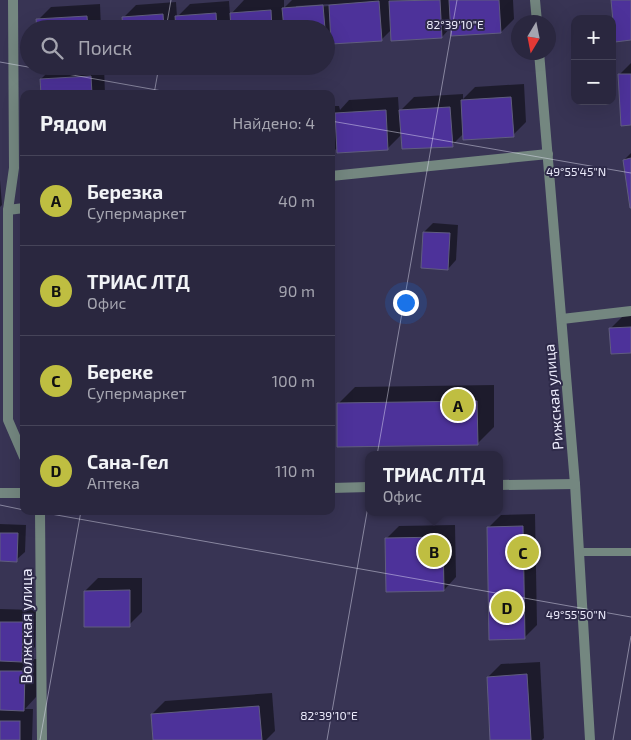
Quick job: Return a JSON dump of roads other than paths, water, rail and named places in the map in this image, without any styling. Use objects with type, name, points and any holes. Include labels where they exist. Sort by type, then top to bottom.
[{"type":"street","points":[[13,0],[14,168],[8,210],[8,420],[20,448]]},
{"type":"street","points":[[535,0],[536,15]]},
{"type":"street","name":"Рижская улица","points":[[540,60],[575,484],[590,740]]},
{"type":"street","points":[[335,176],[548,154]]},
{"type":"street","points":[[8,210],[20,208]]},
{"type":"street","points":[[562,319],[631,311]]},
{"type":"street","points":[[503,485],[575,484]]},
{"type":"street","points":[[335,488],[365,487]]},
{"type":"street","points":[[0,493],[20,493]]},
{"type":"street","name":"Волжская улица","points":[[40,515],[42,740]]},
{"type":"lane","points":[[579,552],[631,552]]},
{"type":"place","name":"Березка","points":[[458,405]]},
{"type":"place","name":"ТРИАС ЛТД","points":[[434,551]]},
{"type":"place","name":"Береке","points":[[523,552]]},
{"type":"place","name":"Сана-Гел","points":[[507,607]]}]
